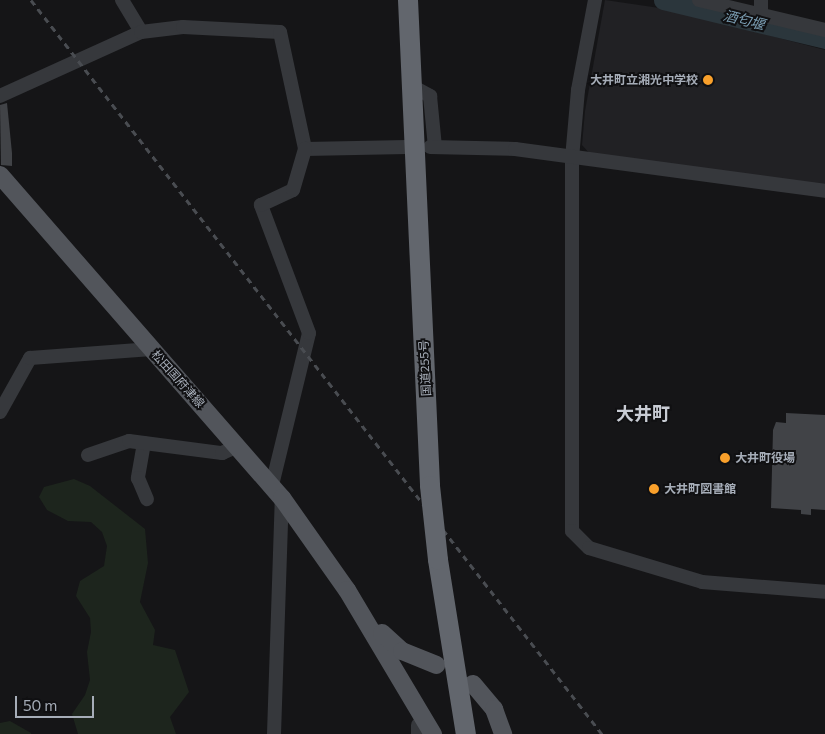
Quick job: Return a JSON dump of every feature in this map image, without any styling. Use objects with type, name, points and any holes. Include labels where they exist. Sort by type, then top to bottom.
[{"type":"highway","name":"国道255号","points":[[408,0],[430,486],[438,560],[466,734]]},
{"type":"main road","name":"松田国府津線","points":[[0,175],[277,492],[347,590],[391,644],[436,665]]},
{"type":"main road","name":"松田国府津線","points":[[347,590],[433,734]]},
{"type":"main road","points":[[472,684],[494,709],[503,734]]},
{"type":"street","points":[[122,0],[141,32]]},
{"type":"street","points":[[595,0],[578,90],[572,158],[572,531],[589,548],[702,582],[825,592]]},
{"type":"street","points":[[699,0],[761,7],[825,30]]},
{"type":"street","points":[[0,96],[141,32],[183,27],[280,32],[305,149],[294,190],[261,205],[309,333],[277,492],[274,734]]},
{"type":"street","points":[[412,86],[430,96],[433,147],[515,149],[825,191]]},
{"type":"street","points":[[305,149],[407,147]]},
{"type":"street","points":[[0,412],[30,358],[152,349]]},
{"type":"street","points":[[88,455],[129,441],[222,453],[238,446]]},
{"type":"street","points":[[144,443],[138,478],[147,499]]},
{"type":"shaded area","name":"大井町立湘光中学校","points":[[605,0],[673,10],[825,50],[825,186],[590,154],[582,145],[585,111]]},
{"type":"shaded area","points":[[74,479],[90,486],[145,529],[148,563],[140,602],[155,630],[153,645],[175,650],[189,692],[170,717],[176,734],[78,734],[72,714],[85,695],[90,680],[87,652],[91,632],[90,618],[76,596],[80,581],[104,566],[107,546],[102,532],[91,522],[68,521],[47,510],[39,497],[44,487]]},
{"type":"shaded area","points":[[10,721],[31,734],[0,734],[0,723]]},
{"type":"building","points":[[7,103],[12,166],[1,165],[0,105]]},
{"type":"building","points":[[786,413],[825,415],[825,510],[811,509],[811,515],[801,514],[801,510],[771,508],[773,430],[776,422],[786,423]]},
{"type":"waterway","name":"酒匂堰","points":[[663,0],[825,39]]},
{"type":"railway","points":[[31,0],[602,734]]},
{"type":"place","name":"大井町立湘光中学校","points":[[708,80]]},
{"type":"place","name":"大井町役場","points":[[725,458]]},
{"type":"place","name":"大井町図書館","points":[[654,489]]},
{"type":"district","name":"大井町","points":[[643,413]]}]
